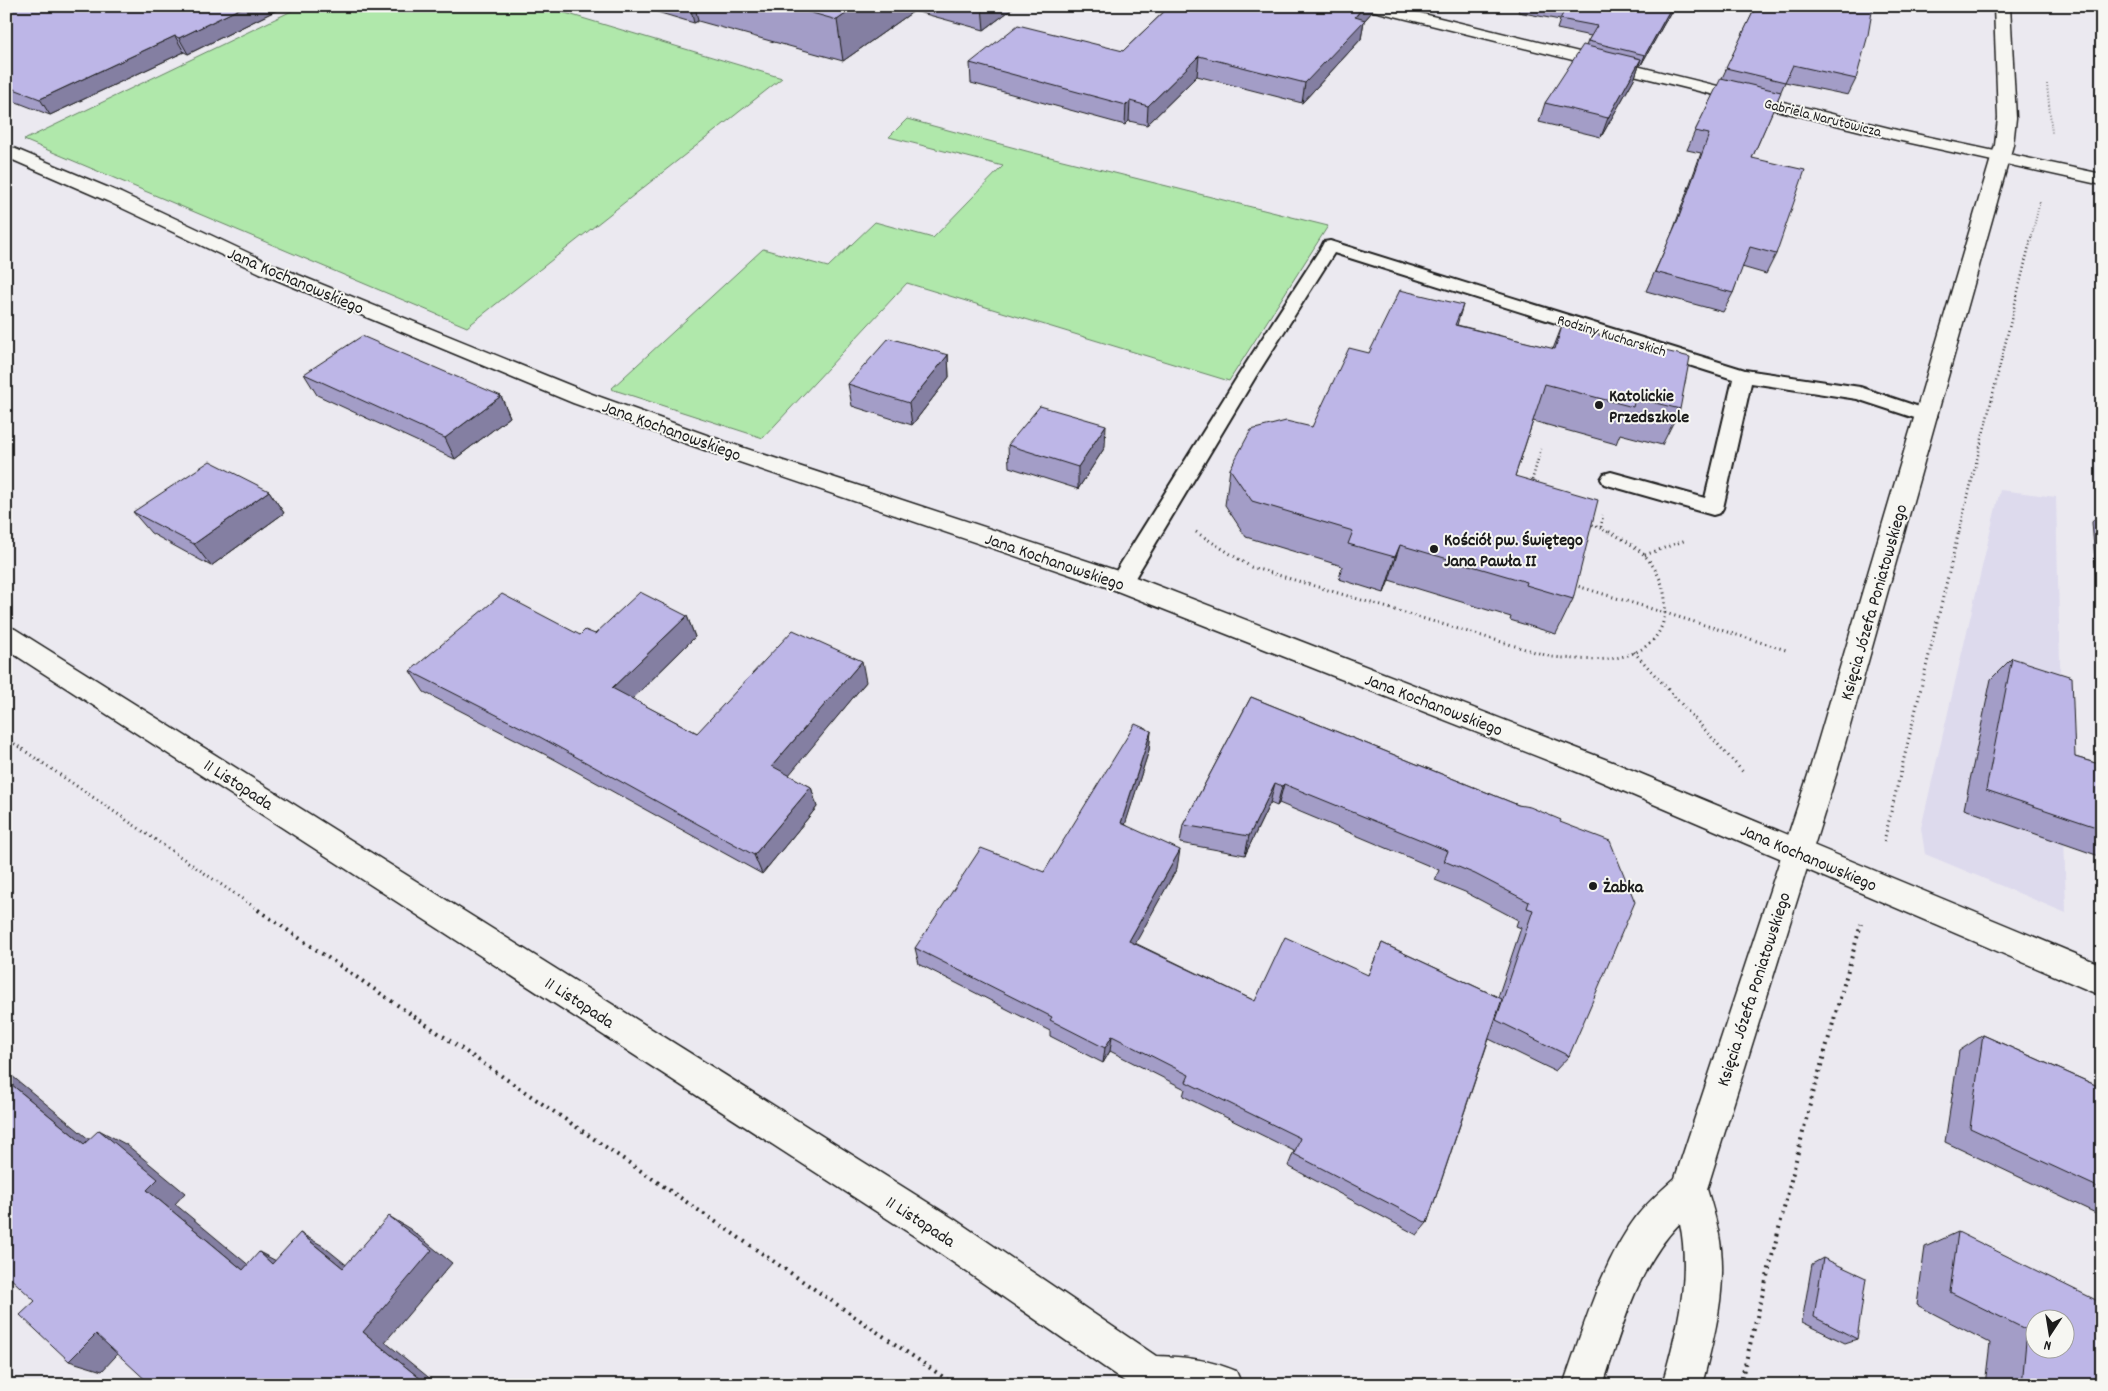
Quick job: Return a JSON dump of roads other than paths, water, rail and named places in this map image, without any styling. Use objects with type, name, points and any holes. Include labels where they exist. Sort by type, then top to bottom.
[{"type":"street","name":"Gabriela Narutowicza","points":[[1371,6],[1869,128],[2102,180]]},
{"type":"street","name":"Księcia Józefa Poniatowskiego","points":[[1583,1385],[1612,1304],[1637,1249],[1666,1210],[1689,1189],[1798,852],[2002,157],[2007,118],[2002,6]]},
{"type":"street","name":"Jana Kochanowskiego","points":[[6,150],[114,196],[267,270],[581,398],[721,448],[1121,582],[1605,771],[2102,980]]},
{"type":"street","name":"11 Listopada","points":[[6,636],[941,1232],[1151,1380],[1194,1376],[1222,1385]]},
{"type":"street","points":[[1682,1385],[1693,1345],[1703,1257],[1700,1228],[1689,1189]]},
{"type":"lane","name":"Rodziny Kucharskich","points":[[1121,582],[1330,246],[1744,376],[1860,393],[1927,416]]},
{"type":"lane","points":[[1612,479],[1713,508],[1744,376]]},
{"type":"place","name":"Katolickie Przedszkole","points":[[1599,405]]},
{"type":"place","name":"Kościół pw. Świętego Jana Pawła II","points":[[1434,549]]},
{"type":"place","name":"Żabka","points":[[1593,886]]}]
